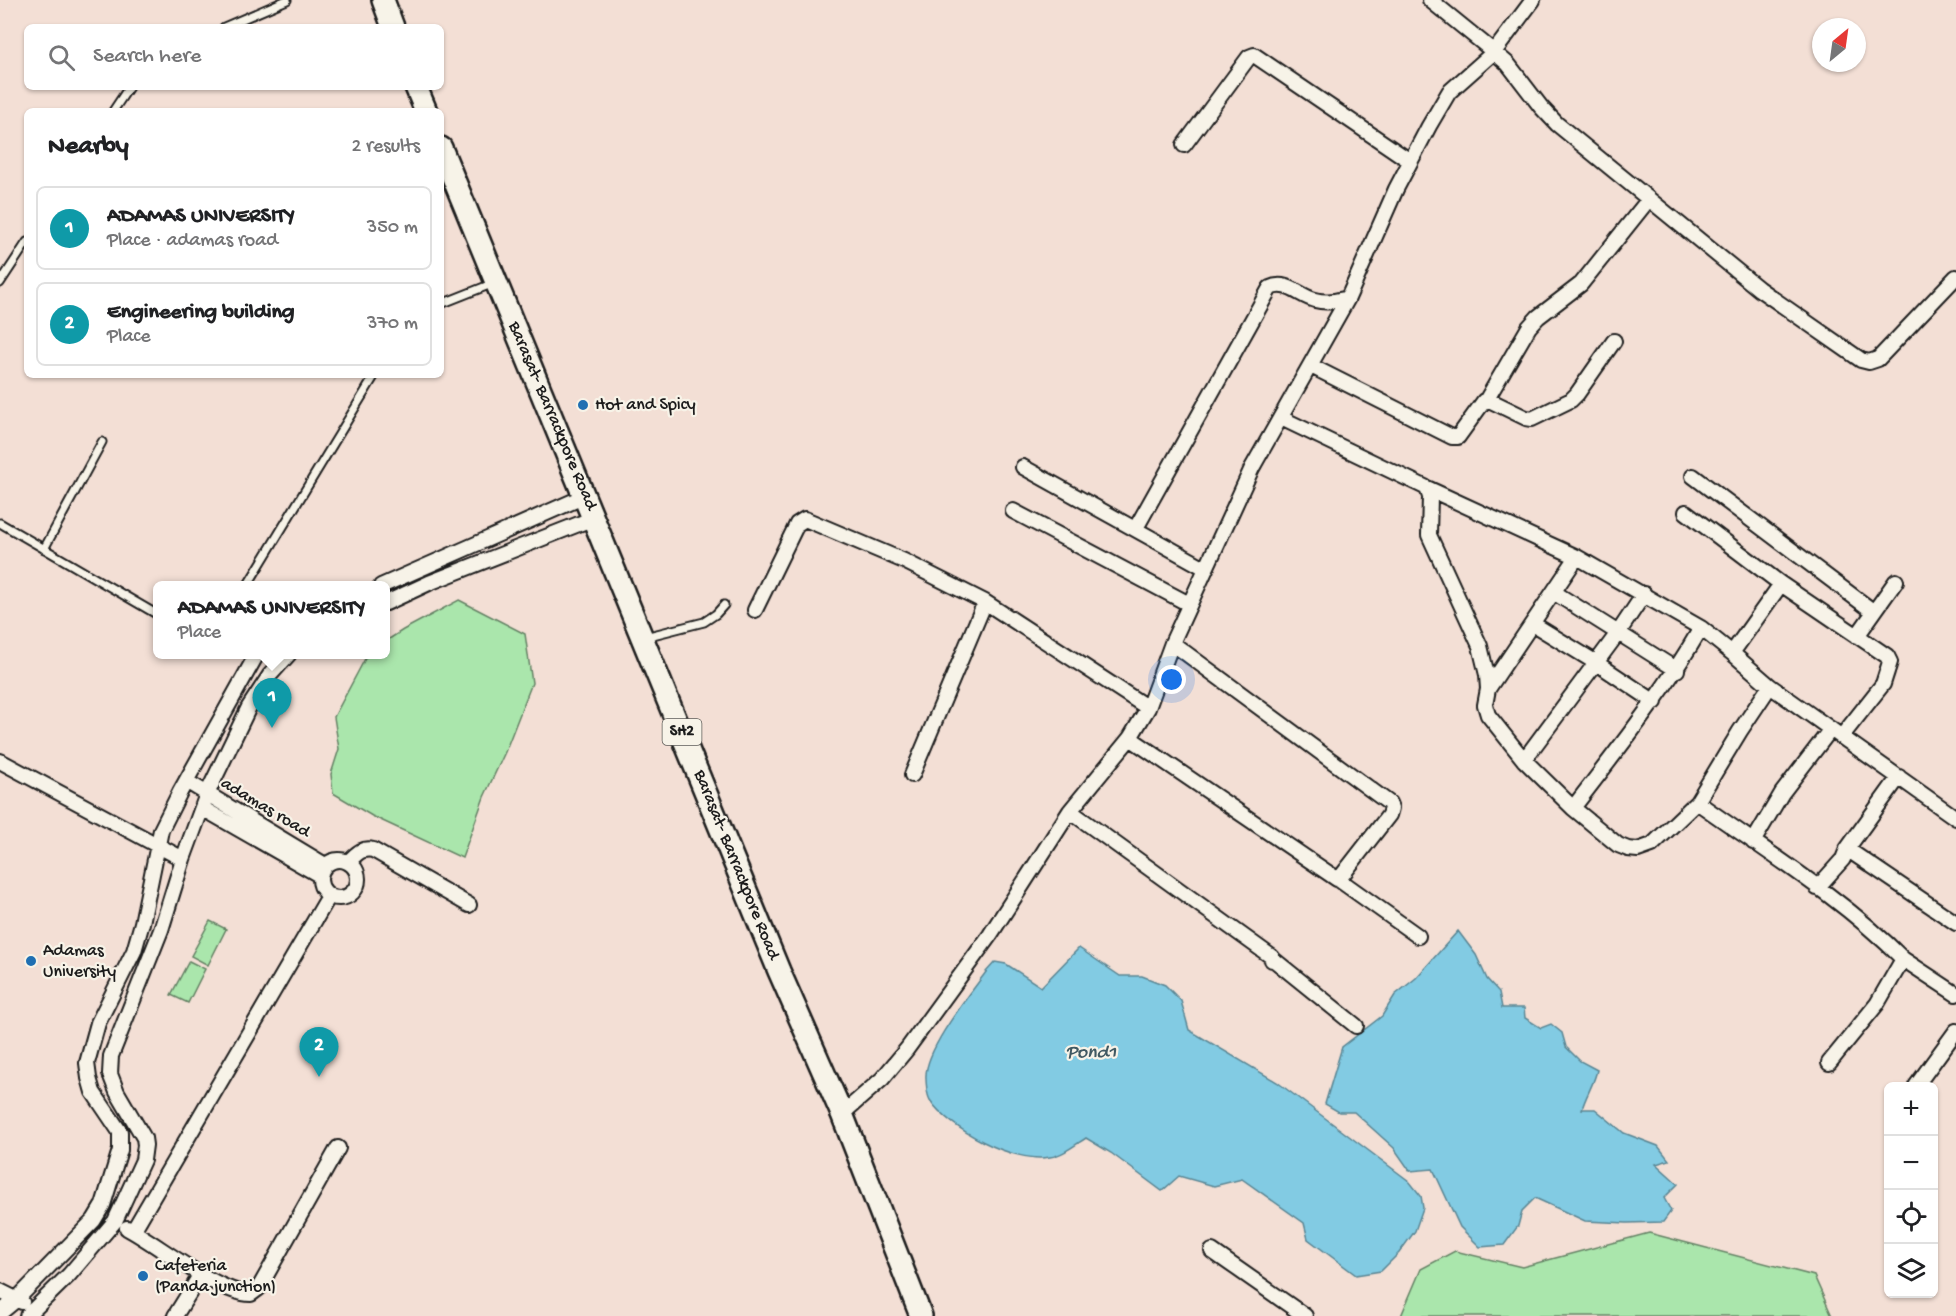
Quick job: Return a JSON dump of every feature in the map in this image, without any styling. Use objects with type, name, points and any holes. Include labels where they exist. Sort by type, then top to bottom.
[{"type":"main road","points":[[383,0],[392,24]]},
{"type":"main road","points":[[417,90],[425,108]]},
{"type":"main road","name":"Barasat- Barrackpore Road","points":[[444,155],[779,971],[842,1114],[921,1316]]},
{"type":"street","points":[[1430,0],[1508,64],[1557,124],[1759,289],[1861,360],[1869,362],[1878,359],[1956,277]]},
{"type":"street","points":[[842,1114],[882,1079],[907,1049],[990,935],[1070,811],[1130,738],[1148,708],[1172,643],[1252,468],[1348,298],[1410,161],[1449,92],[1494,52],[1533,0]]},
{"type":"street","points":[[1184,145],[1249,57],[1254,55],[1410,161]]},
{"type":"street","points":[[1311,366],[1452,437],[1458,437],[1487,399],[1529,327],[1538,317],[1581,284],[1649,199]]},
{"type":"street","points":[[1136,528],[1270,288],[1284,285],[1312,299],[1328,302],[1348,298]]},
{"type":"street","points":[[1487,399],[1526,418],[1537,417],[1571,400],[1578,394],[1614,341]]},
{"type":"street","points":[[1281,418],[1577,557],[1644,594],[1701,628],[1770,686],[1956,818]]},
{"type":"street","points":[[1023,467],[1205,568]]},
{"type":"street","points":[[1693,476],[1874,612]]},
{"type":"street","points":[[1427,488],[1430,498],[1429,535],[1474,631],[1487,675],[1488,689],[1485,705],[1488,715],[1524,760],[1573,808],[1618,845],[1638,850],[1652,845],[1698,802],[1770,686]]},
{"type":"street","points":[[390,581],[585,496]]},
{"type":"street","points":[[1013,511],[1189,604]]},
{"type":"street","points":[[1686,513],[1781,584],[1887,656],[1890,662],[1883,684],[1782,793],[1754,842]]},
{"type":"street","points":[[390,601],[429,583],[594,518]]},
{"type":"street","points":[[755,610],[797,524],[805,519],[903,561],[985,602],[1148,708]]},
{"type":"street","points":[[1488,689],[1577,557]]},
{"type":"street","points":[[1857,636],[1896,581]]},
{"type":"street","points":[[1732,653],[1781,584]]},
{"type":"street","points":[[1554,593],[1677,670]]},
{"type":"street","points":[[1524,760],[1644,594]]},
{"type":"street","points":[[912,775],[985,602]]},
{"type":"street","points":[[1533,624],[1655,702]]},
{"type":"street","points":[[1573,808],[1655,702],[1701,628]]},
{"type":"street","points":[[1172,643],[1389,803],[1391,808],[1389,815],[1338,879]]},
{"type":"street","points":[[0,1312],[17,1299],[94,1220],[103,1205],[117,1166],[120,1132],[93,1092],[89,1078],[87,1063],[98,1023],[134,951],[161,830],[254,659]]},
{"type":"street","points":[[0,1291],[17,1299],[31,1312],[92,1251],[115,1221],[139,1169],[146,1145],[117,1092],[110,1074],[111,1056],[118,1033],[161,930],[204,801],[249,707],[270,675],[284,659]]},
{"type":"street","points":[[1130,738],[1418,936]]},
{"type":"street","points":[[0,761],[183,859]]},
{"type":"street","points":[[1817,888],[1843,859],[1847,849],[1899,777]]},
{"type":"street","name":"adamas road","points":[[186,781],[204,801],[322,870]]},
{"type":"street","points":[[1698,802],[1878,934],[1903,959],[1956,994]]},
{"type":"street","points":[[1070,811],[1176,886],[1356,1026]]},
{"type":"street","points":[[1847,849],[1956,923]]},
{"type":"street","points":[[348,862],[361,850],[373,850],[469,905]]},
{"type":"street","points":[[336,860],[348,862],[357,872],[358,883],[352,894],[341,899],[329,896],[321,887],[322,870],[336,860]]},
{"type":"street","points":[[134,1231],[329,896]]},
{"type":"street","points":[[1829,1063],[1876,1004],[1903,959]]},
{"type":"street","points":[[98,1023],[118,1033]]},
{"type":"street","points":[[1919,1082],[1956,1031]]},
{"type":"street","points":[[115,1221],[201,1274],[242,1294],[251,1294],[260,1288],[338,1148]]},
{"type":"street","points":[[1212,1251],[1305,1316]]},
{"type":"street","points":[[175,1316],[201,1274]]},
{"type":"lane","points":[[231,24],[287,0]]},
{"type":"lane","points":[[115,108],[127,90]]},
{"type":"lane","points":[[0,283],[24,247]]},
{"type":"lane","points":[[444,302],[496,282]]},
{"type":"lane","points":[[249,581],[373,378]]},
{"type":"lane","points":[[44,549],[102,442]]},
{"type":"lane","points":[[0,523],[153,612]]},
{"type":"lane","points":[[644,638],[704,622],[724,605]]},
{"type":"green space","points":[[459,600],[525,634],[532,683],[505,752],[484,797],[462,858],[372,816],[333,793],[331,774],[339,749],[334,717],[365,659],[390,659],[390,638]]},
{"type":"green space","points":[[210,921],[226,929],[208,965],[191,956]]},
{"type":"green space","points":[[189,961],[205,969],[188,1003],[171,995]]},
{"type":"green space","points":[[1649,1233],[1814,1276],[1832,1316],[1401,1316],[1421,1269],[1455,1251],[1522,1267]]},
{"type":"water","points":[[1458,931],[1476,955],[1487,979],[1499,992],[1502,1008],[1524,1008],[1525,1018],[1541,1028],[1551,1024],[1562,1033],[1566,1047],[1580,1061],[1597,1070],[1582,1109],[1595,1109],[1624,1133],[1658,1146],[1669,1160],[1656,1164],[1678,1184],[1664,1198],[1671,1211],[1663,1222],[1585,1221],[1535,1198],[1522,1211],[1518,1226],[1504,1245],[1480,1247],[1460,1227],[1433,1169],[1410,1171],[1394,1148],[1354,1112],[1339,1112],[1325,1104],[1342,1047],[1382,1016],[1395,995],[1416,978]]},
{"type":"water","name":"Pond1","points":[[1079,948],[1120,976],[1142,976],[1165,985],[1181,1001],[1189,1030],[1277,1082],[1409,1181],[1421,1196],[1423,1208],[1415,1231],[1399,1253],[1381,1271],[1356,1275],[1308,1239],[1304,1223],[1242,1179],[1214,1186],[1179,1176],[1162,1191],[1111,1153],[1086,1138],[1055,1156],[1035,1158],[1001,1150],[984,1142],[967,1133],[939,1111],[928,1095],[927,1067],[949,1023],[986,972],[995,962],[1006,964],[1041,987]]},
{"type":"place","name":"Hot and Spicy","points":[[583,405]]},
{"type":"place","name":"ADAMAS UNIVERSITY","points":[[272,728]]},
{"type":"place","name":"Adamas University","points":[[31,961]]},
{"type":"place","name":"Engineering building","points":[[319,1077]]},
{"type":"place","name":"Cafeteria (Panda junction)","points":[[143,1276]]}]
